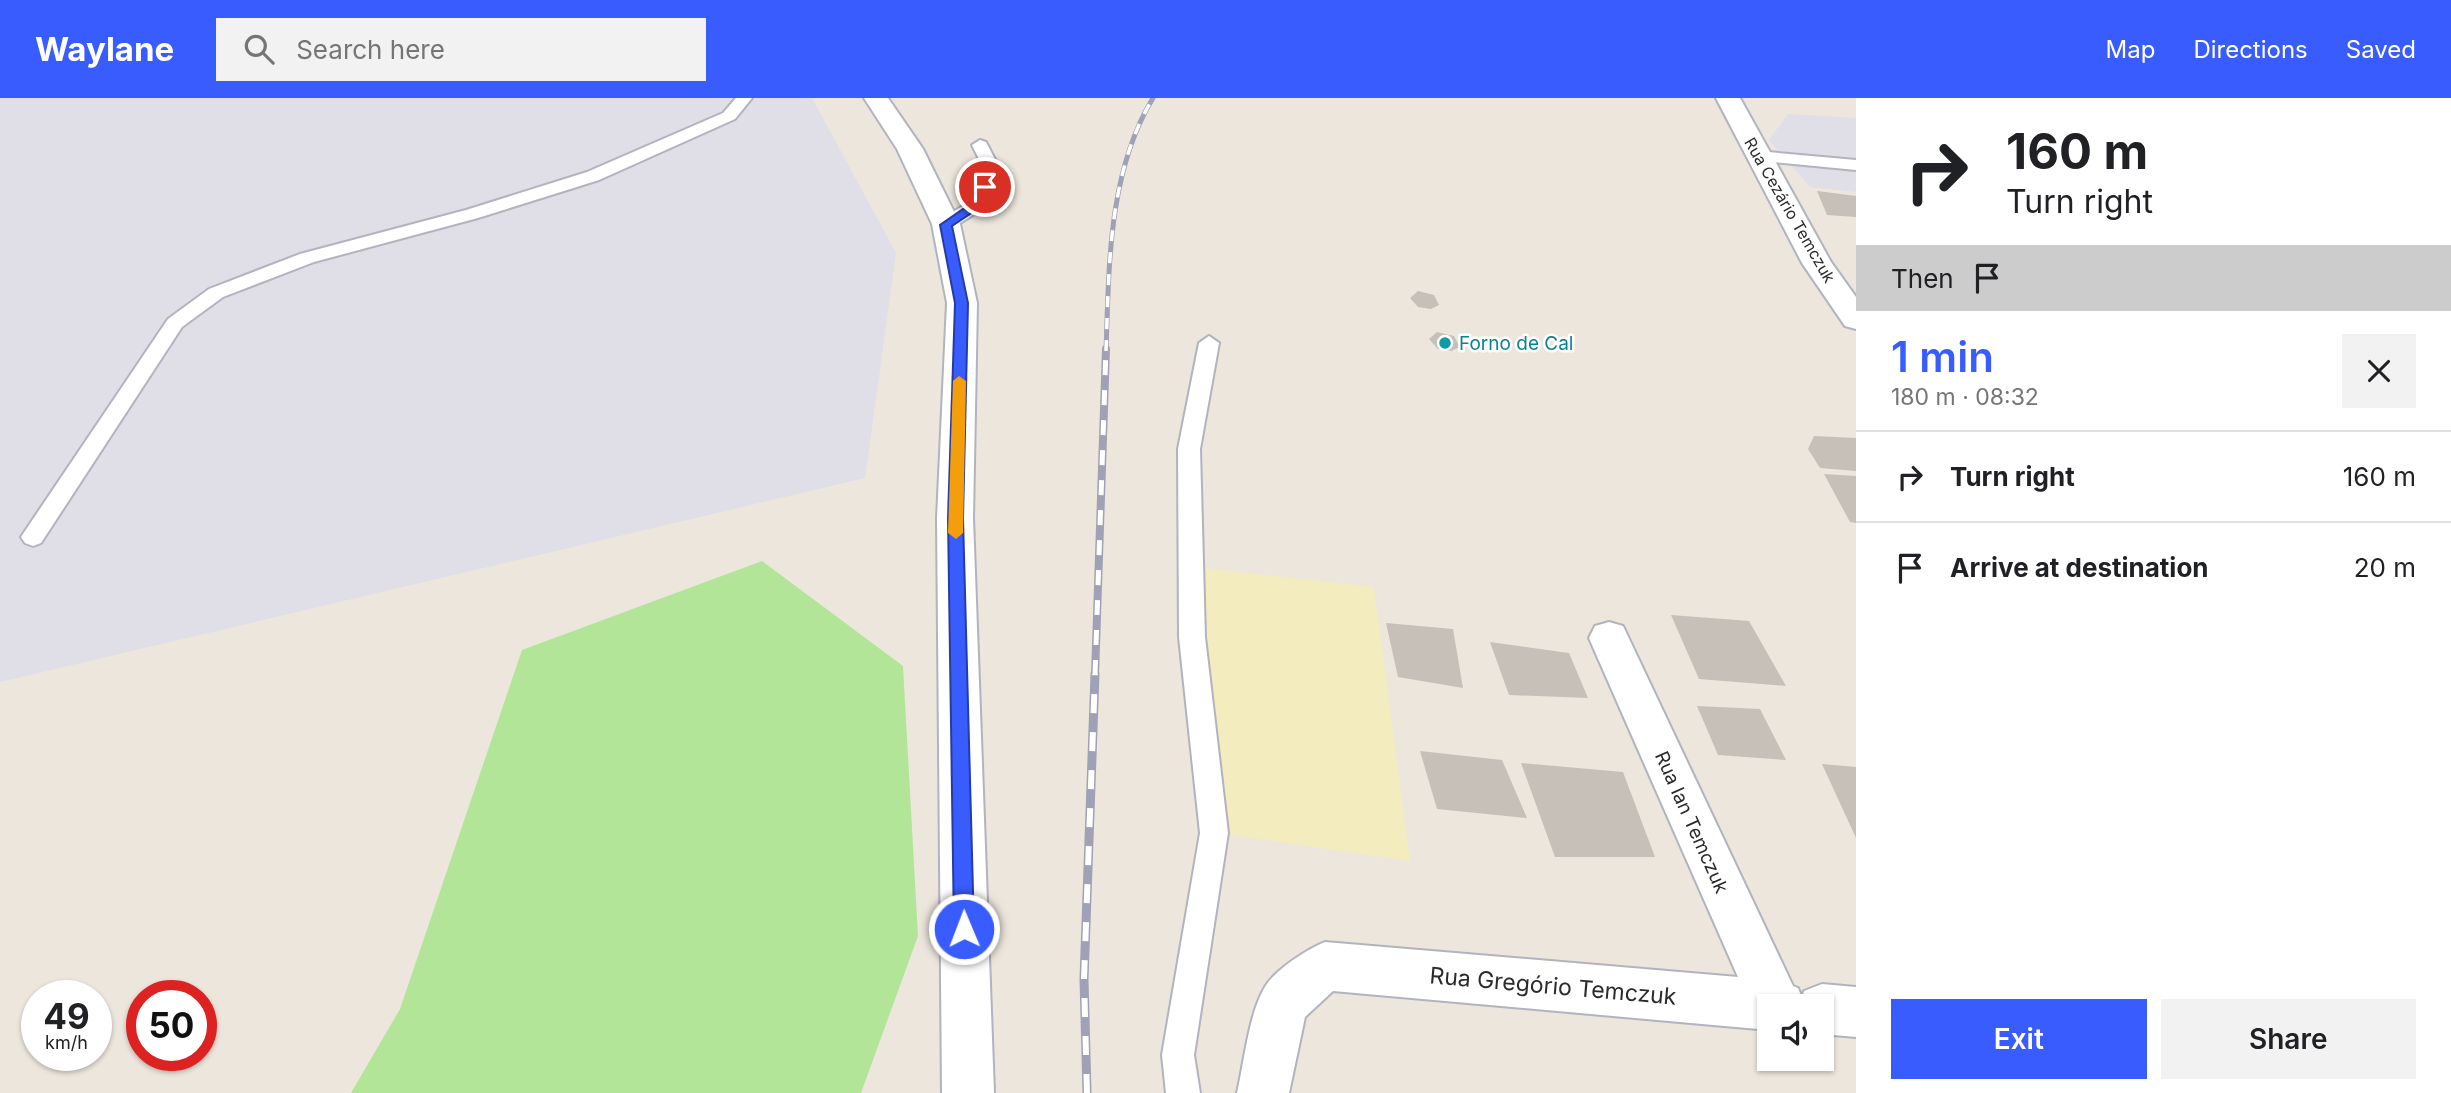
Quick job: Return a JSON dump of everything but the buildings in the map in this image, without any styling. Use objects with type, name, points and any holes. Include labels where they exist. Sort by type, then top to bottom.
[{"type":"street","points":[[876,98],[910,149],[946,225],[962,303],[955,518],[968,1093]]},
{"type":"street","name":"Rua Cezário Temczuk","points":[[1728,98],[1817,263],[1856,319]]},
{"type":"street","points":[[1817,263],[1856,267]]},
{"type":"street","name":"Rua Ian Temczuk","points":[[1609,638],[1772,994]]},
{"type":"street","name":"Rua Gregório Temczuk","points":[[1263,1093],[1283,1003],[1325,966],[1757,1004]]},
{"type":"street","points":[[1834,1010],[1856,1012]]},
{"type":"lane","points":[[33,537],[175,323],[216,293],[307,258],[472,214],[593,176],[729,116],[744,98]]},
{"type":"lane","points":[[946,225],[978,204],[993,171],[980,145]]},
{"type":"lane","points":[[1757,156],[1856,165]]},
{"type":"lane","points":[[1183,1093],[1178,1055],[1214,833],[1192,637],[1189,449],[1209,343]]},
{"type":"shaded area","points":[[0,98],[812,98],[896,253],[865,478],[0,682]]},
{"type":"shaded area","points":[[1788,114],[1856,118],[1856,192],[1810,187],[1769,140]]},
{"type":"green space","points":[[762,561],[903,666],[918,936],[861,1093],[351,1093],[400,1009],[522,650]]},
{"type":"sand","points":[[1203,568],[1374,587],[1410,861],[1205,831]]},
{"type":"railway","points":[[1106,351],[1110,254],[1119,188],[1138,127],[1153,98]]},
{"type":"railway","points":[[1095,675],[1106,349]]},
{"type":"railway","points":[[1087,1093],[1084,979],[1095,674]]},
{"type":"slow traffic","points":[[956,533],[959,381]]},
{"type":"place","name":"Forno de Cal","points":[[1445,343]]},
{"type":"route","points":[[964,929],[955,518],[962,303],[946,225],[978,204],[985,187]]}]
